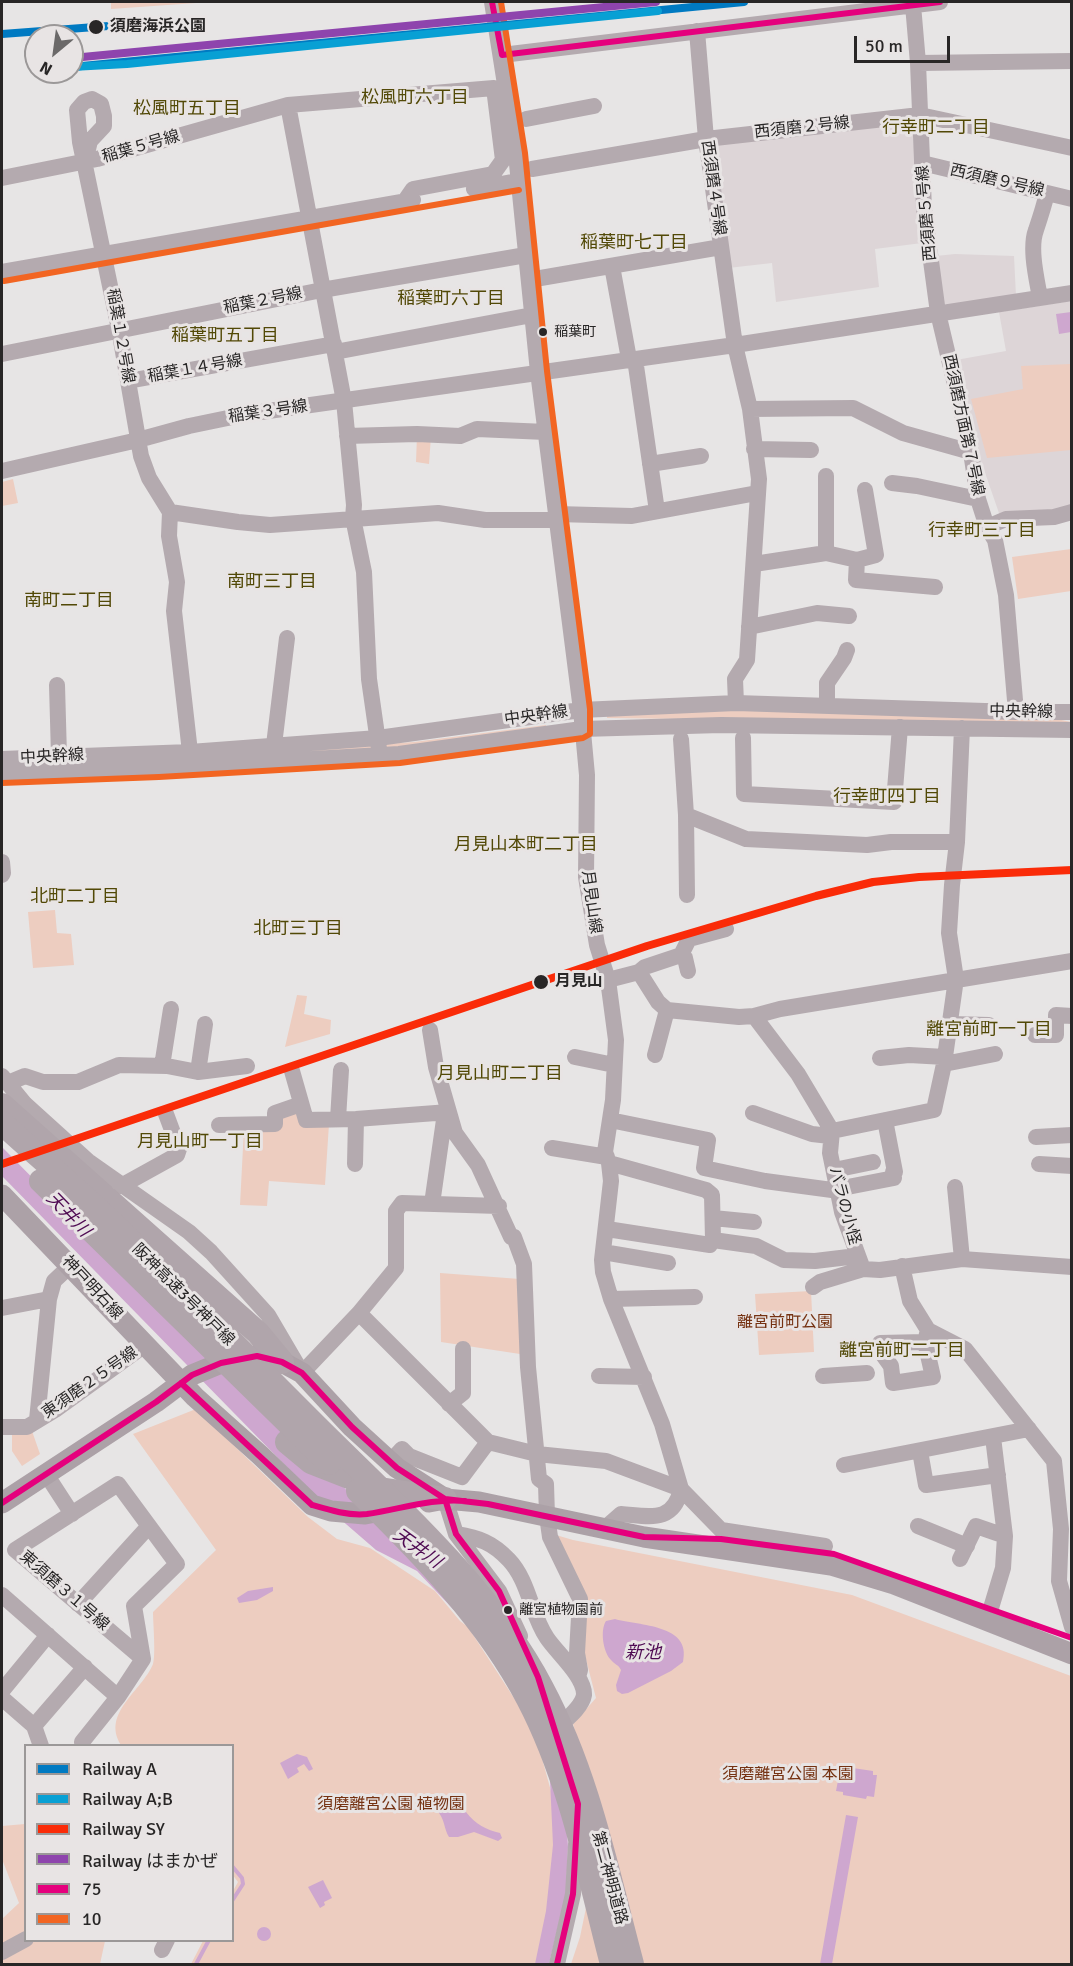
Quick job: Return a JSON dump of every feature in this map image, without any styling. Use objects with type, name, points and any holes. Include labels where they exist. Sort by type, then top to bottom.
[{"type":"highway","points":[[4,1088],[150,1238],[179,1261],[258,1333],[292,1368]]},
{"type":"highway","name":"阪神高速3号神戸線","points":[[2,1123],[104,1216],[374,1506]]},
{"type":"highway","name":"阪神高速3号神戸線","points":[[2,1145],[93,1229],[374,1506]]},
{"type":"highway","points":[[27,1168],[92,1244],[142,1297],[287,1442],[311,1462],[380,1490],[445,1499]]},
{"type":"highway","name":"第二神明道路","points":[[374,1506],[487,1632],[529,1701],[568,1801],[612,1965]]},
{"type":"highway","name":"第二神明道路","points":[[374,1506],[449,1560],[495,1613],[522,1652],[557,1718],[583,1786],[632,1965]]},
{"type":"main road","name":"神戸明石線","points":[[2,1195],[145,1345],[187,1379],[312,1505],[337,1512],[445,1499],[488,1504],[644,1537],[831,1564],[858,1571],[1071,1654]]},
{"type":"main road","points":[[2,1503],[187,1379],[219,1364],[257,1356],[292,1368]]},
{"type":"main road","name":"神戸明石線","points":[[292,1368],[390,1462],[445,1499]]},
{"type":"main road","points":[[644,1537],[721,1539],[834,1554],[1071,1638]]},
{"type":"main road","points":[[644,1537],[743,1562],[791,1569],[859,1586],[1071,1668]]},
{"type":"street","name":"月見山線","points":[[492,2],[516,154],[538,372],[581,710],[587,775],[586,877],[597,945],[608,980],[616,1040],[610,1120],[605,1152],[611,1181],[603,1272],[611,1299],[662,1424],[681,1489]]},
{"type":"street","points":[[502,55],[940,2]]},
{"type":"street","name":"西須磨５号線","points":[[913,5],[918,63],[924,209],[938,313]]},
{"type":"street","name":"西須磨４号線","points":[[697,31],[706,139],[735,345],[750,410],[759,478],[747,660],[735,679],[736,703]]},
{"type":"street","points":[[918,63],[1071,61]]},
{"type":"street","name":"稲葉５号線","points":[[2,178],[85,162],[288,105],[494,88],[503,159],[493,174],[412,189],[404,202]]},
{"type":"street","points":[[288,105],[344,401],[354,505],[353,518],[364,572],[369,679],[380,756]]},
{"type":"street","points":[[526,119],[594,106]]},
{"type":"street","name":"西須磨２号線","points":[[532,169],[706,139],[920,115],[1071,148]]},
{"type":"street","name":"稲葉１２号線","points":[[85,162],[119,329],[141,456],[149,478],[170,512]]},
{"type":"street","name":"西須磨９号線","points":[[922,163],[1071,199]]},
{"type":"street","points":[[2,272],[517,181]]},
{"type":"street","points":[[1040,298],[1034,256],[1035,231],[1040,224],[1047,193]]},
{"type":"street","points":[[529,280],[721,247]]},
{"type":"street","name":"稲葉２号線","points":[[2,354],[322,290],[526,255]]},
{"type":"street","points":[[612,266],[632,359],[657,511]]},
{"type":"street","name":"稲葉３号線","points":[[2,471],[247,414],[735,345],[1071,294]]},
{"type":"street","name":"西須磨方面第７号線","points":[[938,313],[972,452],[978,499],[987,527],[995,540],[1006,595],[1016,712]]},
{"type":"street","name":"稲葉１４号線","points":[[128,381],[532,315]]},
{"type":"street","points":[[750,410],[854,408],[903,433],[972,452]]},
{"type":"street","points":[[347,436],[417,434],[460,436],[477,429],[546,432]]},
{"type":"street","points":[[754,449],[811,450]]},
{"type":"street","points":[[650,464],[702,456]]},
{"type":"street","points":[[826,476],[826,554]]},
{"type":"street","points":[[892,483],[978,499]]},
{"type":"street","points":[[753,564],[826,554],[857,560],[876,555],[865,490]]},
{"type":"street","points":[[190,752],[174,611],[177,582],[169,536],[170,512],[270,525],[438,513],[485,520],[632,516],[757,493]]},
{"type":"street","points":[[987,527],[1005,519],[1054,517],[1071,512]]},
{"type":"street","points":[[857,560],[856,580],[935,587]]},
{"type":"street","points":[[749,627],[817,614],[849,616]]},
{"type":"street","points":[[274,745],[287,638]]},
{"type":"street","points":[[826,706],[827,683],[847,650]]},
{"type":"street","points":[[57,685],[60,756]]},
{"type":"street","name":"中央幹線","points":[[2,759],[190,752],[378,738],[581,710],[736,703],[1071,712]]},
{"type":"street","name":"中央幹線","points":[[2,774],[380,756],[582,729],[721,725],[1071,730]]},
{"type":"street","points":[[743,738],[744,794],[894,802],[900,727]]},
{"type":"street","points":[[753,1113],[812,1134],[831,1133],[934,1110],[945,1060],[956,979],[949,933],[957,842],[962,728]]},
{"type":"street","points":[[681,739],[686,815],[687,895]]},
{"type":"street","points":[[686,815],[746,839],[867,845],[891,842],[957,842]]},
{"type":"street","points":[[608,980],[639,972],[645,967],[681,956],[689,939],[726,928]]},
{"type":"street","points":[[681,956],[685,958],[688,971]]},
{"type":"street","points":[[639,972],[658,1002],[667,1010],[710,1015],[754,1016],[780,1009],[1071,961]]},
{"type":"street","points":[[162,1065],[171,1010]]},
{"type":"street","points":[[655,1055],[667,1010]]},
{"type":"street","points":[[1035,1035],[1056,1035],[1056,1015],[1071,1016]]},
{"type":"street","name":"バラの小怪","points":[[754,1016],[798,1074],[831,1133],[830,1153],[842,1212],[860,1262]]},
{"type":"street","points":[[198,1072],[205,1024]]},
{"type":"street","points":[[950,1024],[989,1025]]},
{"type":"street","points":[[430,1030],[436,1067],[447,1112],[455,1133],[478,1165],[525,1264],[528,1367],[539,1479],[546,1484],[550,1537],[580,1599],[577,1653],[580,1670],[578,1677]]},
{"type":"street","points":[[880,1058],[909,1055],[945,1060],[995,1054]]},
{"type":"street","points":[[575,1058],[614,1065]]},
{"type":"street","points":[[247,1066],[198,1072],[162,1065],[119,1065],[78,1082],[43,1082],[25,1076],[4,1088],[88,1161],[189,1232],[212,1252],[268,1315],[292,1368],[359,1313],[396,1268],[396,1211],[402,1203],[499,1206]]},
{"type":"street","points":[[338,1119],[341,1070]]},
{"type":"street","points":[[292,1071],[306,1120],[356,1119],[447,1112]]},
{"type":"street","points":[[219,1125],[275,1124],[275,1113],[301,1104]]},
{"type":"street","points":[[432,1204],[447,1112]]},
{"type":"street","points":[[122,1186],[177,1155],[179,1149],[166,1114]]},
{"type":"street","points":[[355,1164],[356,1119]]},
{"type":"street","points":[[610,1120],[708,1140],[704,1168],[796,1186],[838,1190],[894,1178],[893,1172],[896,1172],[885,1120]]},
{"type":"street","points":[[1036,1137],[1071,1135]]},
{"type":"street","points":[[552,1148],[608,1160],[706,1190],[712,1195],[713,1240],[710,1245],[607,1229]]},
{"type":"street","points":[[834,1170],[873,1162]]},
{"type":"street","points":[[1039,1164],[1071,1166]]},
{"type":"street","points":[[706,1190],[711,1169]]},
{"type":"street","points":[[955,1187],[962,1259]]},
{"type":"street","points":[[713,1218],[754,1222]]},
{"type":"street","points":[[713,1240],[756,1246],[778,1258],[860,1262],[880,1270],[962,1259],[1071,1267]]},
{"type":"street","points":[[603,1252],[668,1263]]},
{"type":"street","points":[[813,1287],[860,1262]]},
{"type":"street","points":[[37,1420],[49,1299],[54,1281],[70,1266]]},
{"type":"street","points":[[902,1266],[910,1301],[926,1336],[965,1349],[1054,1461],[1061,1529],[1059,1581],[1071,1626]]},
{"type":"street","points":[[611,1299],[695,1297]]},
{"type":"street","points":[[2,1308],[49,1299]]},
{"type":"street","points":[[359,1313],[488,1442],[537,1454],[606,1461],[681,1489],[721,1530],[825,1546]]},
{"type":"street","name":"東須磨２５号線","points":[[2,1427],[27,1427],[55,1410],[145,1345]]},
{"type":"street","points":[[449,1404],[463,1393],[463,1349]]},
{"type":"street","points":[[823,1376],[867,1372]]},
{"type":"street","points":[[599,1376],[644,1377]]},
{"type":"street","points":[[844,1465],[1029,1429]]},
{"type":"street","points":[[991,1608],[1003,1568],[1005,1536],[993,1437]]},
{"type":"street","points":[[390,1462],[402,1449],[409,1455],[462,1477],[488,1442]]},
{"type":"street","points":[[920,1451],[926,1485],[998,1475]]},
{"type":"street","points":[[46,1474],[72,1514]]},
{"type":"street","name":"東須磨３１号線","points":[[118,1484],[177,1564],[134,1606],[143,1659],[15,1550],[118,1484]]},
{"type":"street","points":[[605,1528],[621,1514],[656,1516],[674,1509],[681,1489]]},
{"type":"street","points":[[445,1499],[456,1534],[499,1591],[538,1677],[578,1804],[573,1894],[557,1965]]},
{"type":"street","points":[[78,1604],[149,1526]]},
{"type":"street","points":[[918,1526],[964,1553],[976,1526],[1005,1536]]},
{"type":"street","points":[[456,1534],[482,1539],[508,1559],[517,1570],[546,1636],[583,1683],[584,1696],[579,1705],[555,1730]]},
{"type":"street","points":[[2,1595],[118,1697]]},
{"type":"street","points":[[2,1691],[48,1635]]},
{"type":"street","points":[[82,1744],[143,1659]]},
{"type":"street","points":[[34,1726],[85,1667]]},
{"type":"street","points":[[2,1698],[34,1726],[40,1744]]},
{"type":"street","points":[[2,1952],[24,1940]]},
{"type":"shaded area","points":[[912,122],[922,243],[875,249],[879,287],[776,302],[772,263],[728,268],[712,144]]},
{"type":"shaded area","points":[[955,254],[1014,256],[1016,296],[949,307],[942,302],[936,256]]},
{"type":"shaded area","points":[[1071,301],[1071,509],[1000,516],[973,438],[956,360],[1006,351],[999,312]]},
{"type":"green space","points":[[111,2],[198,2],[111,9]]},
{"type":"green space","points":[[1071,364],[1071,450],[987,458],[971,399],[1023,389],[1021,366]]},
{"type":"green space","points":[[417,435],[431,436],[429,464],[416,462]]},
{"type":"green space","points":[[13,479],[18,503],[2,506],[2,482]]},
{"type":"green space","points":[[1071,549],[1071,591],[1018,599],[1012,557]]},
{"type":"green space","points":[[717,708],[1042,716],[1072,724],[607,718],[607,713]]},
{"type":"green space","points":[[546,725],[546,728],[415,746],[281,756],[280,751],[414,742]]},
{"type":"green space","points":[[55,910],[57,933],[71,934],[74,965],[33,968],[28,912]]},
{"type":"green space","points":[[297,995],[307,996],[304,1014],[331,1020],[330,1034],[285,1047]]},
{"type":"green space","points":[[299,1109],[329,1124],[325,1185],[269,1181],[267,1206],[240,1205],[244,1128]]},
{"type":"green space","points":[[440,1273],[520,1279],[520,1354],[441,1342]]},
{"type":"green space","name":"離宮前町公園","points":[[811,1291],[814,1352],[759,1355],[755,1294]]},
{"type":"green space","name":"須磨離宮公園 植物園","points":[[196,1409],[308,1517],[337,1539],[370,1548],[435,1591],[460,1621],[468,1627],[534,1729],[564,1839],[546,1964],[191,1964],[202,1942],[234,1942],[234,1889],[238,1882],[234,1877],[234,1744],[121,1744],[116,1733],[116,1723],[119,1712],[153,1664],[153,1612],[216,1550],[133,1434]]},
{"type":"green space","points":[[32,1431],[40,1454],[22,1466],[12,1451],[12,1432]]},
{"type":"green space","name":"須磨離宮公園 本園","points":[[556,1535],[852,1595],[1071,1676],[1071,1964],[571,1964],[580,1937],[602,1830],[573,1724],[596,1698],[583,1648],[585,1604]]},
{"type":"green space","points":[[24,1824],[24,1942],[105,1942],[100,1964],[2,1964],[2,1919],[19,1903],[2,1859],[2,1826]]},
{"type":"water","points":[[1071,312],[1071,332],[1059,334],[1056,314]]},
{"type":"water","name":"天井川","points":[[2,1147],[235,1383],[358,1501],[431,1552],[564,1776],[568,1847],[566,1893],[549,1964],[535,1964],[546,1911],[553,1845],[550,1780],[536,1729],[470,1627],[417,1571],[376,1550],[324,1505],[2,1176]]},
{"type":"water","points":[[273,1587],[273,1591],[257,1600],[239,1603],[237,1598],[248,1591]]},
{"type":"water","name":"新池","points":[[615,1619],[661,1629],[672,1634],[680,1640],[684,1650],[683,1662],[671,1671],[628,1693],[622,1694],[617,1691],[616,1685],[621,1670],[608,1656],[604,1647],[603,1635],[606,1621]]},
{"type":"water","points":[[297,1754],[307,1757],[313,1769],[309,1771],[304,1764],[297,1768],[299,1772],[288,1779],[280,1763]]},
{"type":"water","points":[[846,1767],[873,1771],[873,1775],[877,1775],[874,1797],[867,1796],[866,1799],[843,1795],[843,1792],[836,1791],[840,1770],[845,1770]]},
{"type":"water","points":[[459,1799],[473,1820],[500,1833],[502,1838],[498,1841],[474,1832],[449,1837],[439,1813],[442,1807],[449,1812],[454,1808],[454,1800]]},
{"type":"water","points":[[846,1815],[858,1817],[832,1964],[820,1964]]},
{"type":"water","points":[[323,1880],[332,1898],[324,1902],[325,1905],[320,1908],[308,1887]]},
{"type":"water","points":[[261,1927],[267,1927],[271,1934],[267,1941],[261,1941],[257,1937],[257,1931]]},
{"type":"waterway","points":[[234,1868],[242,1878],[243,1884],[234,1898]]},
{"type":"waterway","points":[[196,1964],[208,1942]]},
{"type":"rail line","name":"はまかぜ","points":[[84,57],[656,2]]},
{"type":"rail line","name":"A","points":[[84,66],[744,2]]},
{"type":"rail line","name":"A;B","points":[[84,66],[658,11]]},
{"type":"rail line","name":"A","points":[[2,34],[135,24]]},
{"type":"rail line","name":"SY","points":[[2,1164],[647,946],[816,896],[873,882],[919,877],[1072,870]]},
{"type":"transit line","name":"75","points":[[492,2],[502,55],[940,2]]},
{"type":"transit line","name":"10","points":[[2,783],[159,777],[400,763],[583,738],[590,734],[590,709],[547,371],[525,153],[501,2]]},
{"type":"transit line","name":"10","points":[[4,281],[519,190]]},
{"type":"transit line","name":"75","points":[[2,1503],[156,1402],[192,1375],[221,1363],[257,1356],[282,1362],[302,1373],[352,1427],[397,1468],[445,1499],[488,1504],[644,1537],[721,1539],[834,1554],[1072,1638]]},
{"type":"transit line","name":"75","points":[[181,1383],[312,1505],[339,1512],[367,1514],[428,1502],[465,1501]]},
{"type":"transit line","name":"75","points":[[445,1499],[456,1534],[499,1591],[538,1677],[578,1804],[573,1894],[557,1964]]},
{"type":"place","name":"須磨海浜公園","points":[[96,27]]},
{"type":"place","name":"稲葉町","points":[[543,332]]},
{"type":"place","name":"月見山","points":[[541,982]]},
{"type":"place","name":"離宮植物園前","points":[[508,1610]]},
{"type":"district","name":"松風町六丁目","points":[[415,98]]},
{"type":"district","name":"松風町五丁目","points":[[187,109]]},
{"type":"district","name":"行幸町二丁目","points":[[936,128]]},
{"type":"district","name":"稲葉町七丁目","points":[[634,243]]},
{"type":"district","name":"稲葉町六丁目","points":[[451,299]]},
{"type":"district","name":"稲葉町五丁目","points":[[225,336]]},
{"type":"district","name":"行幸町三丁目","points":[[982,531]]},
{"type":"district","name":"南町三丁目","points":[[272,582]]},
{"type":"district","name":"南町二丁目","points":[[69,601]]},
{"type":"district","name":"行幸町四丁目","points":[[887,797]]},
{"type":"district","name":"月見山本町二丁目","points":[[526,845]]},
{"type":"district","name":"北町二丁目","points":[[75,897]]},
{"type":"district","name":"北町三丁目","points":[[298,929]]},
{"type":"district","name":"離宮前町一丁目","points":[[989,1030]]},
{"type":"district","name":"月見山町二丁目","points":[[500,1074]]},
{"type":"district","name":"月見山町一丁目","points":[[200,1142]]},
{"type":"district","name":"離宮前町二丁目","points":[[902,1351]]}]
